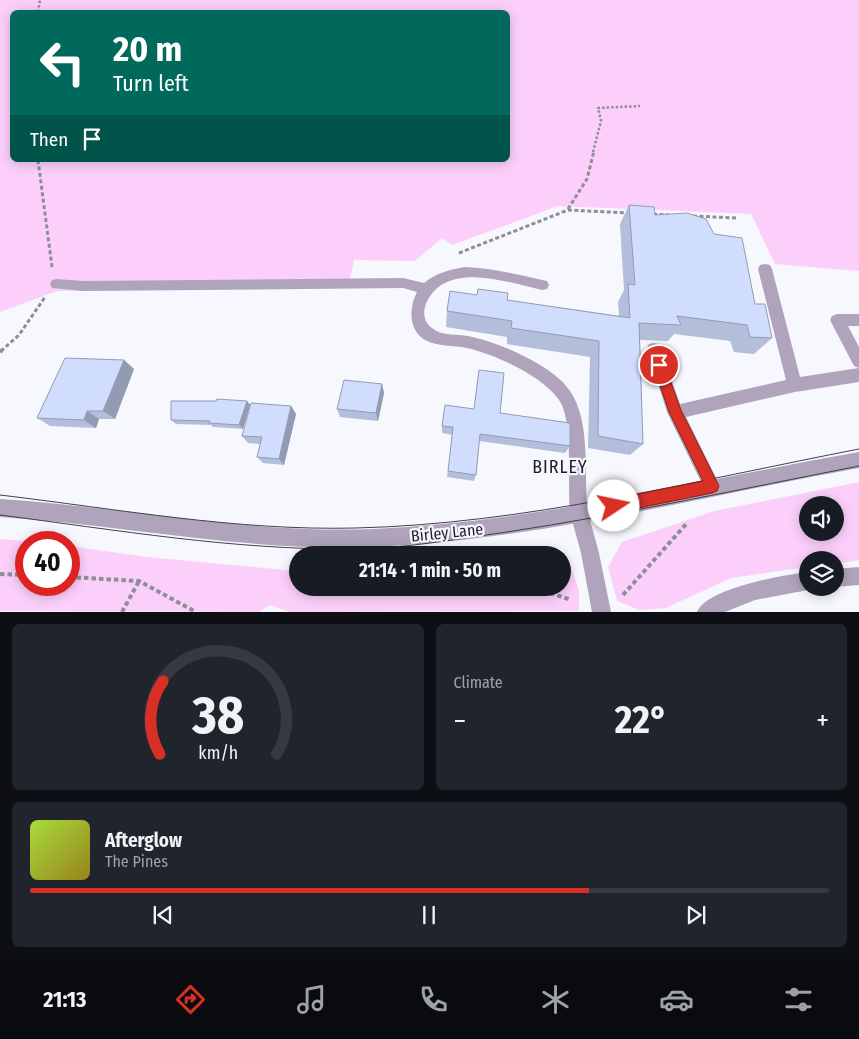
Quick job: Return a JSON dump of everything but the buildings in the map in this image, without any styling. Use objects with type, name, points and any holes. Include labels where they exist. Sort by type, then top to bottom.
[{"type":"street","points":[[765,269],[795,384]]},
{"type":"street","points":[[542,285],[470,273],[450,274],[430,284],[418,298],[417,310],[420,326],[430,334],[470,343],[504,354],[547,378],[565,394],[574,413],[579,513],[590,553],[602,612]]},
{"type":"street","points":[[57,284],[82,286],[403,283],[426,289]]},
{"type":"street","points":[[859,320],[837,320],[859,361]]},
{"type":"street","points":[[654,350],[675,412],[712,486]]},
{"type":"street","points":[[675,412],[795,384],[859,375]]},
{"type":"street","name":"Birley Lane","points":[[0,508],[94,516],[236,535],[333,539],[374,538],[473,530],[579,513],[712,486],[859,460]]},
{"type":"street","points":[[844,577],[859,576]]},
{"type":"street","points":[[706,612],[723,601],[757,589],[799,582]]},
{"type":"path","points":[[568,210],[587,179],[601,121],[598,108],[640,106]]},
{"type":"path","points":[[0,352],[19,335],[40,302],[57,284],[57,276],[50,264],[38,162]]},
{"type":"path","points":[[450,274],[459,252],[568,210],[637,213]]},
{"type":"path","points":[[647,214],[677,215]]},
{"type":"path","points":[[687,215],[737,218]]},
{"type":"path","points":[[623,595],[688,522]]},
{"type":"path","points":[[0,574],[15,575]]},
{"type":"path","points":[[80,578],[139,581],[196,612]]},
{"type":"path","points":[[122,612],[139,581]]},
{"type":"path","points":[[559,596],[571,600]]},
{"type":"shaded area","points":[[0,0],[859,0],[859,271],[775,264],[751,214],[558,206],[452,245],[442,238],[415,261],[354,260],[348,287],[57,291],[0,312]]},
{"type":"shaded area","points":[[859,482],[859,560],[844,562],[844,551],[799,551],[799,568],[731,578],[666,608],[639,610],[617,601],[608,567],[622,542],[714,511]]},
{"type":"shaded area","points":[[0,539],[15,540],[15,596],[80,596],[80,548],[147,557],[289,570],[289,596],[571,596],[571,567],[579,590],[579,611],[290,612],[270,605],[259,612],[0,611]]},
{"type":"tram line","points":[[0,495],[222,523],[311,528],[419,525],[545,510],[609,499],[859,449]]},
{"type":"tram line","points":[[0,515],[219,543],[307,548],[371,549],[429,543],[551,525],[859,466]]},
{"type":"district","name":"BIRLEY","points":[[560,467]]},
{"type":"route","points":[[614,506],[712,486],[675,412],[659,365]]}]
